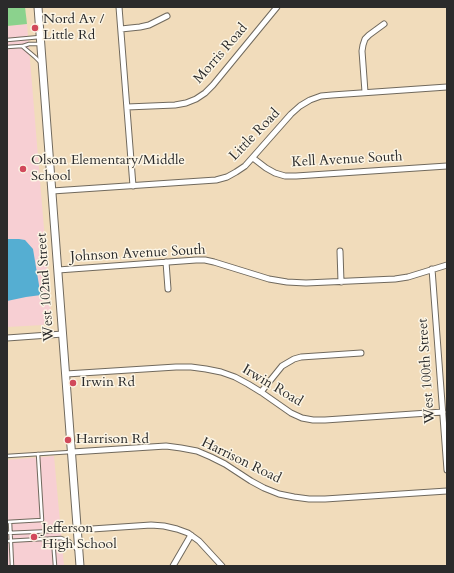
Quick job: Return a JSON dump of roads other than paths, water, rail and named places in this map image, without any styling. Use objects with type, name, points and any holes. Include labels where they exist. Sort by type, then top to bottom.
[{"type":"street","name":"West 102nd Street","points":[[38,7],[80,560]]},
{"type":"street","points":[[119,7],[133,186]]},
{"type":"street","name":"Morris Road","points":[[127,107],[175,105],[196,99],[205,93],[277,7]]},
{"type":"street","points":[[121,29],[149,25],[168,16]]},
{"type":"street","points":[[365,92],[362,51],[363,45],[365,39],[384,24]]},
{"type":"street","name":"Little Road","points":[[52,192],[216,180],[227,177],[245,166],[292,114],[300,106],[310,100],[321,96],[447,87]]},
{"type":"street","name":"Kell Avenue South","points":[[253,158],[266,168],[285,176],[447,166]]},
{"type":"street","points":[[340,251],[341,282]]},
{"type":"street","name":"Johnson Avenue South","points":[[58,270],[205,260],[269,279],[306,283],[395,279],[408,277],[447,264]]},
{"type":"street","points":[[166,262],[168,289]]},
{"type":"street","name":"West 100th Street","points":[[432,270],[447,470]]},
{"type":"street","points":[[7,338],[63,334]]},
{"type":"street","points":[[261,392],[282,366],[294,359],[301,357],[361,353]]},
{"type":"street","name":"Irwin Road","points":[[66,374],[191,367],[206,369],[221,372],[248,384],[291,413],[302,418],[313,420],[443,412]]},
{"type":"street","name":"Harrison Road","points":[[72,452],[166,446],[197,451],[225,464],[251,482],[264,488],[279,494],[302,498],[325,499],[447,491]]},
{"type":"street","points":[[77,530],[158,525],[164,526],[191,535],[208,549],[222,566]]},
{"type":"street","points":[[173,566],[191,535]]},
{"type":"street","points":[[74,566],[80,560]]},
{"type":"lane","points":[[7,40],[40,40]]},
{"type":"lane","points":[[7,47],[22,46],[40,40]]},
{"type":"lane","points":[[22,46],[35,57],[42,66]]},
{"type":"lane","points":[[7,456],[72,452]]},
{"type":"lane","points":[[12,566],[8,522],[42,520],[38,454]]},
{"type":"lane","points":[[9,533],[77,530]]},
{"type":"lane","points":[[53,538],[55,566]]},
{"type":"lane","points":[[9,541],[61,538],[72,544],[80,560]]},
{"type":"water","points":[[7,239],[25,240],[33,249],[41,295],[7,301]]},
{"type":"place","name":"Nord Av / Little Rd","points":[[35,28]]},
{"type":"place","name":"Olson Elementary/Middle School","points":[[23,169]]},
{"type":"place","name":"Irwin Rd","points":[[73,383]]},
{"type":"place","name":"Harrison Rd","points":[[68,440]]},
{"type":"place","name":"Jefferson High School","points":[[34,537]]}]
